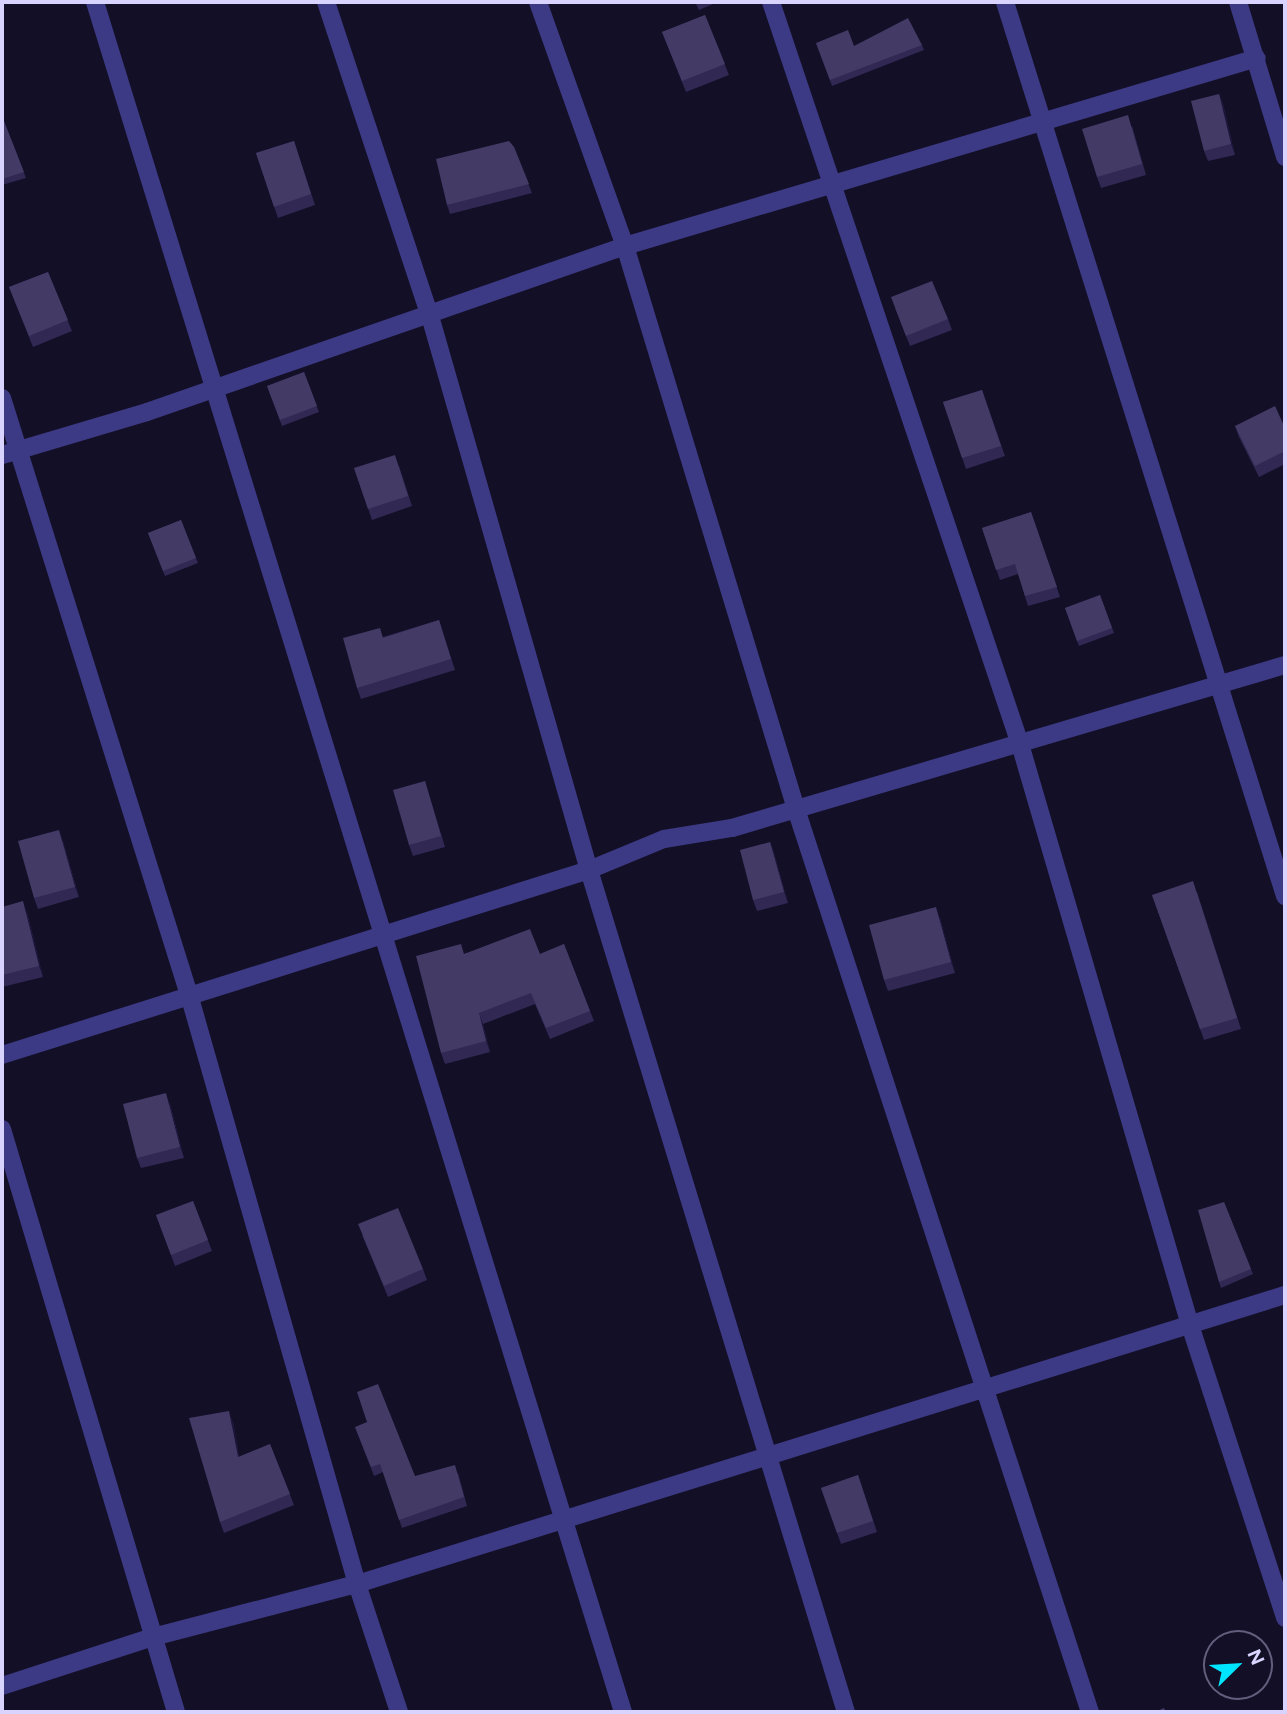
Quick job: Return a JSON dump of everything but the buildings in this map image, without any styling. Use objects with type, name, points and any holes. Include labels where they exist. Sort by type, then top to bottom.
[{"type":"street","points":[[95,2],[217,383],[380,937],[565,1520],[623,1712]]},
{"type":"street","points":[[326,2],[430,316],[589,870],[772,1457],[846,1712]]},
{"type":"street","points":[[538,2],[625,246],[796,809],[1090,1712]]},
{"type":"street","points":[[771,2],[836,182],[1020,744],[1190,1325],[1285,1618]]},
{"type":"street","points":[[1005,2],[1046,120],[1285,896]]},
{"type":"street","points":[[1238,2],[1285,157]]},
{"type":"street","points":[[2,456],[217,383],[430,316],[625,246],[1256,58]]},
{"type":"street","points":[[2,398],[190,998],[357,1584],[399,1712]]},
{"type":"street","points":[[2,1055],[190,998],[589,870],[664,839],[796,809],[1285,665]]},
{"type":"street","points":[[2,1129],[176,1712]]},
{"type":"street","points":[[2,1686],[153,1637],[357,1584],[772,1457],[1285,1295]]}]
